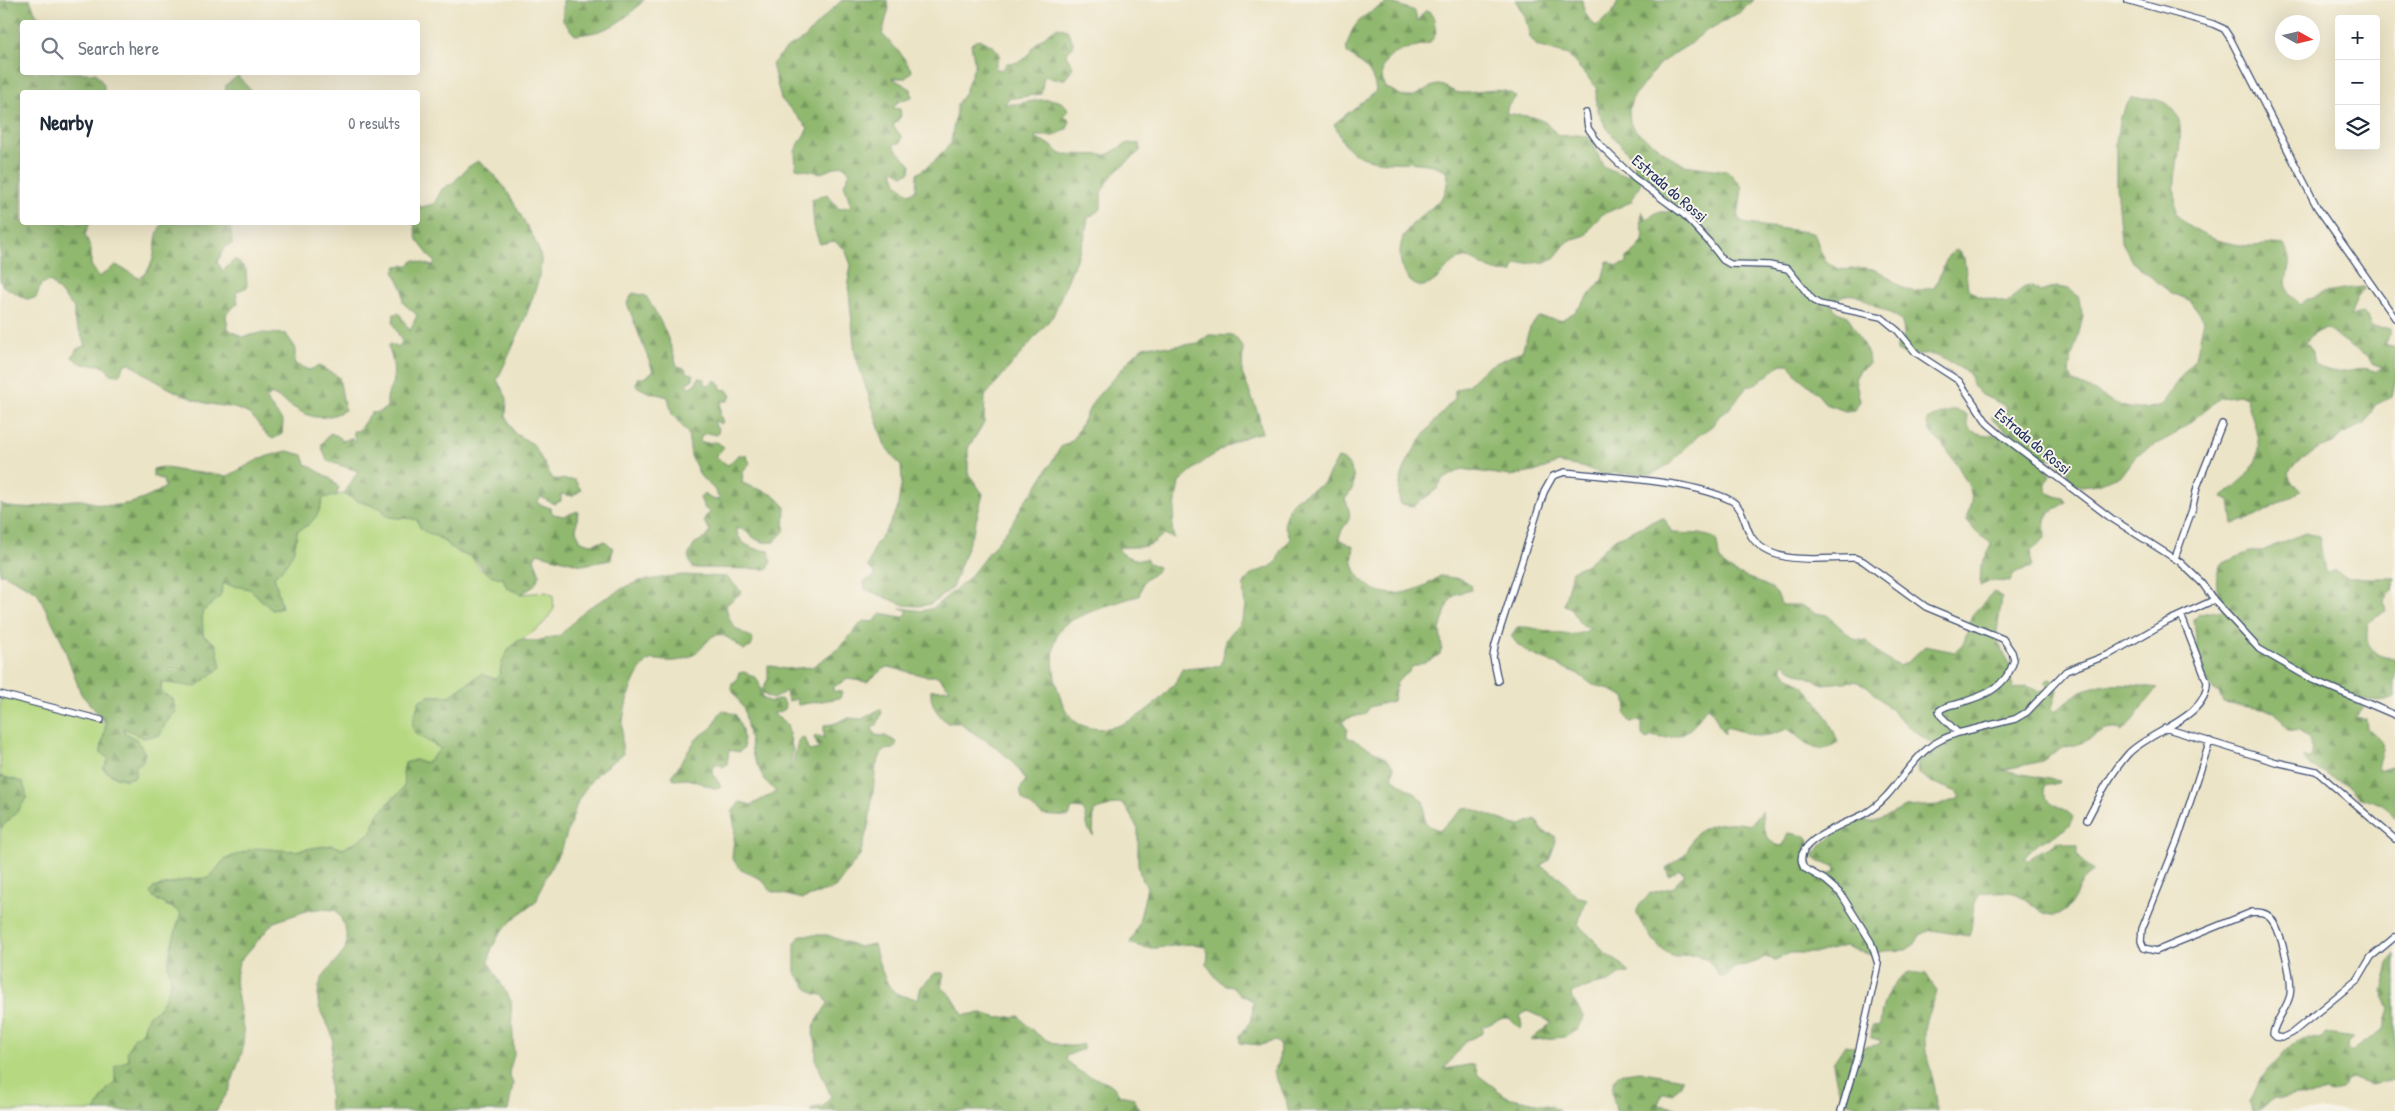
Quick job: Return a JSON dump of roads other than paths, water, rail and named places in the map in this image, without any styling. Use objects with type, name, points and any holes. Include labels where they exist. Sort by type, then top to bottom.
[{"type":"street","points":[[2127,0],[2200,20],[2224,29],[2317,207],[2395,318]]},
{"type":"street","name":"Estrada do Rossi","points":[[1586,113],[1588,128],[1600,145],[1634,178],[1682,214],[1709,242],[1723,260],[1735,265],[1780,266],[1788,270],[1812,299],[1819,304],[1881,318],[1898,331],[1916,353],[1959,381],[1988,424],[2001,435],[2090,504],[2130,532],[2175,558],[2202,583],[2214,600],[2259,649],[2282,664],[2313,680],[2395,715]]},
{"type":"street","points":[[2175,558],[2192,510],[2197,487],[2222,424]]},
{"type":"street","points":[[1498,681],[1494,652],[1504,618],[1546,487],[1553,476],[1565,472],[1678,485],[1728,499],[1740,510],[1756,542],[1771,552],[1788,557],[1855,558],[1863,561],[1926,607],[2003,639],[2008,645],[2014,660],[2007,677],[1999,686],[1980,697],[1939,710],[1939,714],[1958,733]]},
{"type":"street","points":[[1841,1111],[1858,1054],[1878,964],[1871,942],[1841,894],[1825,880],[1804,868],[1801,855],[1803,849],[1817,838],[1879,805],[1927,748],[1938,741],[1958,733],[2015,718],[2027,712],[2066,671],[2110,654],[2181,615],[2214,600]]},
{"type":"street","points":[[2087,820],[2106,784],[2128,754],[2145,740],[2183,719],[2201,702],[2207,691],[2207,682],[2181,615]]},
{"type":"street","points":[[0,694],[101,720]]},
{"type":"street","points":[[2165,728],[2276,762],[2316,771],[2395,839]]},
{"type":"street","points":[[2210,741],[2178,839],[2142,929],[2141,941],[2144,948],[2156,951],[2252,912],[2264,913],[2270,917],[2279,931],[2291,986],[2287,1004],[2273,1034],[2276,1037],[2282,1038],[2292,1033],[2358,979],[2371,957],[2395,938]]}]
